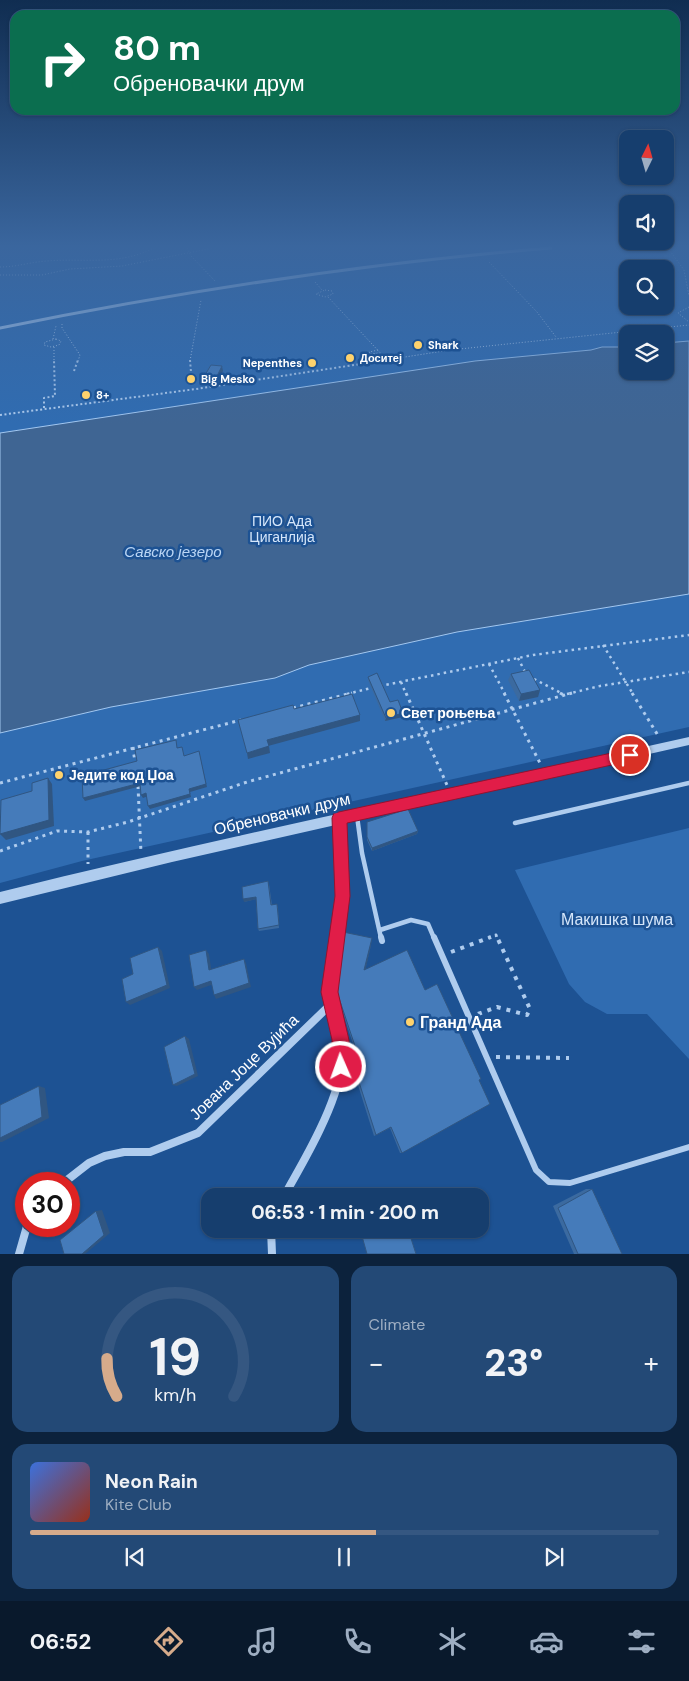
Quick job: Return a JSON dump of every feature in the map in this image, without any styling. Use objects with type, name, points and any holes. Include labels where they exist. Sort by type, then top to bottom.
[{"type":"street","points":[[0,328],[110,307]]},
{"type":"street","name":"Обреновачки друм","points":[[0,898],[89,875],[356,814],[689,741]]},
{"type":"street","points":[[288,1188],[318,1132],[333,1096],[341,1067],[340,1040],[332,1004],[330,980],[342,896],[339,818]]},
{"type":"street","name":"Јована Јоце Вујића","points":[[77,1172],[89,1163],[105,1156],[124,1152],[150,1152],[198,1133],[332,1004]]},
{"type":"street","points":[[19,1254],[24,1237]]},
{"type":"street","points":[[271,1238],[272,1254]]},
{"type":"lane","points":[[515,824],[689,783]]},
{"type":"lane","points":[[356,814],[362,853],[382,941]]},
{"type":"lane","points":[[380,930],[414,920],[422,920],[428,924],[536,1170],[549,1182],[570,1183],[689,1147]]},
{"type":"path","points":[[191,372],[190,357],[199,307]]},
{"type":"path","points":[[337,307],[386,359]]},
{"type":"path","points":[[532,307],[556,337]]},
{"type":"path","points":[[689,307],[678,313],[689,324]]},
{"type":"path","points":[[63,315],[62,328],[80,355],[74,372]]},
{"type":"path","points":[[53,339],[58,316]]},
{"type":"path","points":[[0,415],[196,389],[386,359],[556,337],[689,324]]},
{"type":"path","points":[[53,339],[61,341],[54,347],[44,344],[53,339]]},
{"type":"path","points":[[44,408],[44,398],[55,396],[54,347]]},
{"type":"path","points":[[285,710],[401,682],[518,658],[603,644],[689,634]]},
{"type":"path","points":[[603,644],[664,747]]},
{"type":"path","points":[[518,658],[526,673]]},
{"type":"path","points":[[489,664],[545,773]]},
{"type":"path","points":[[0,851],[18,843],[57,831],[67,829],[88,832],[141,818],[247,782],[513,708],[626,682],[689,672]]},
{"type":"path","points":[[532,678],[564,695]]},
{"type":"path","points":[[401,682],[425,732],[451,794]]},
{"type":"path","points":[[0,783],[248,718]]},
{"type":"path","points":[[134,747],[135,765]]},
{"type":"path","points":[[137,782],[141,818],[141,863]]},
{"type":"path","points":[[88,832],[89,875]]},
{"type":"path","points":[[442,955],[496,935],[530,1009],[527,1015],[497,1006],[470,1018]]},
{"type":"path","points":[[487,1057],[569,1058]]},
{"type":"green space","name":"ПИО Ада Циганлија","points":[[0,307],[619,307],[619,315],[674,315],[674,307],[689,307],[689,727],[82,861],[0,883]]},
{"type":"green space","name":"Макишка шума","points":[[689,828],[689,1059],[647,1014],[607,1014],[585,1002],[569,984],[515,870]]},
{"type":"water","name":"Савско језеро","points":[[689,341],[689,594],[457,632],[309,665],[275,678],[111,707],[0,733],[0,433],[475,361],[591,350],[602,347],[619,347],[619,380],[674,380],[674,342]]},
{"type":"building","points":[[211,365],[222,366],[217,376],[205,375]]},
{"type":"building","points":[[529,670],[540,690],[521,694],[511,674]]},
{"type":"building","points":[[377,673],[390,702],[398,700],[403,713],[386,718],[368,677]]},
{"type":"building","points":[[352,694],[360,715],[267,740],[269,746],[247,753],[238,720],[293,705],[294,709]]},
{"type":"building","points":[[176,740],[177,748],[182,747],[184,756],[199,751],[206,784],[189,789],[190,794],[148,806],[146,793],[141,795],[140,783],[83,798],[82,776],[137,761],[135,750]]},
{"type":"building","points":[[48,778],[49,820],[0,834],[1,800],[32,791],[32,783]]},
{"type":"building","points":[[408,809],[418,831],[372,848],[367,837],[367,822]]},
{"type":"building","points":[[268,881],[271,905],[277,904],[279,925],[258,929],[256,897],[243,899],[242,887]]},
{"type":"building","points":[[343,932],[372,938],[364,970],[407,950],[425,990],[437,984],[481,1079],[479,1080],[490,1104],[402,1153],[391,1127],[376,1135],[358,1079],[360,1061],[334,983],[340,958]]},
{"type":"building","points":[[158,947],[167,985],[126,1002],[122,979],[133,974],[130,958]]},
{"type":"building","points":[[206,950],[209,970],[244,959],[249,983],[214,995],[211,981],[194,987],[189,955]]},
{"type":"building","points":[[185,1036],[195,1074],[173,1085],[164,1047]]},
{"type":"building","points":[[39,1086],[42,1117],[0,1138],[0,1105]]},
{"type":"building","points":[[592,1189],[622,1254],[578,1254],[558,1208]]},
{"type":"building","points":[[96,1211],[104,1235],[82,1254],[64,1254],[60,1240],[64,1237],[80,1237],[80,1224]]},
{"type":"building","points":[[363,1238],[411,1238],[416,1254],[367,1254]]},
{"type":"place","name":"Shark","points":[[418,345]]},
{"type":"place","name":"Доситеј","points":[[350,358]]},
{"type":"place","name":"Nepenthes","points":[[312,363]]},
{"type":"place","name":"Big Mesko","points":[[191,379]]},
{"type":"place","name":"8+","points":[[86,395]]},
{"type":"place","name":"Свет роњења","points":[[391,713]]},
{"type":"place","name":"Једите код Џоа","points":[[59,775]]},
{"type":"place","name":"Гранд Ада","points":[[410,1022]]},
{"type":"route","points":[[341,1067],[340,1040],[329,992],[341,915],[341,830],[339,818],[630,755]]}]
